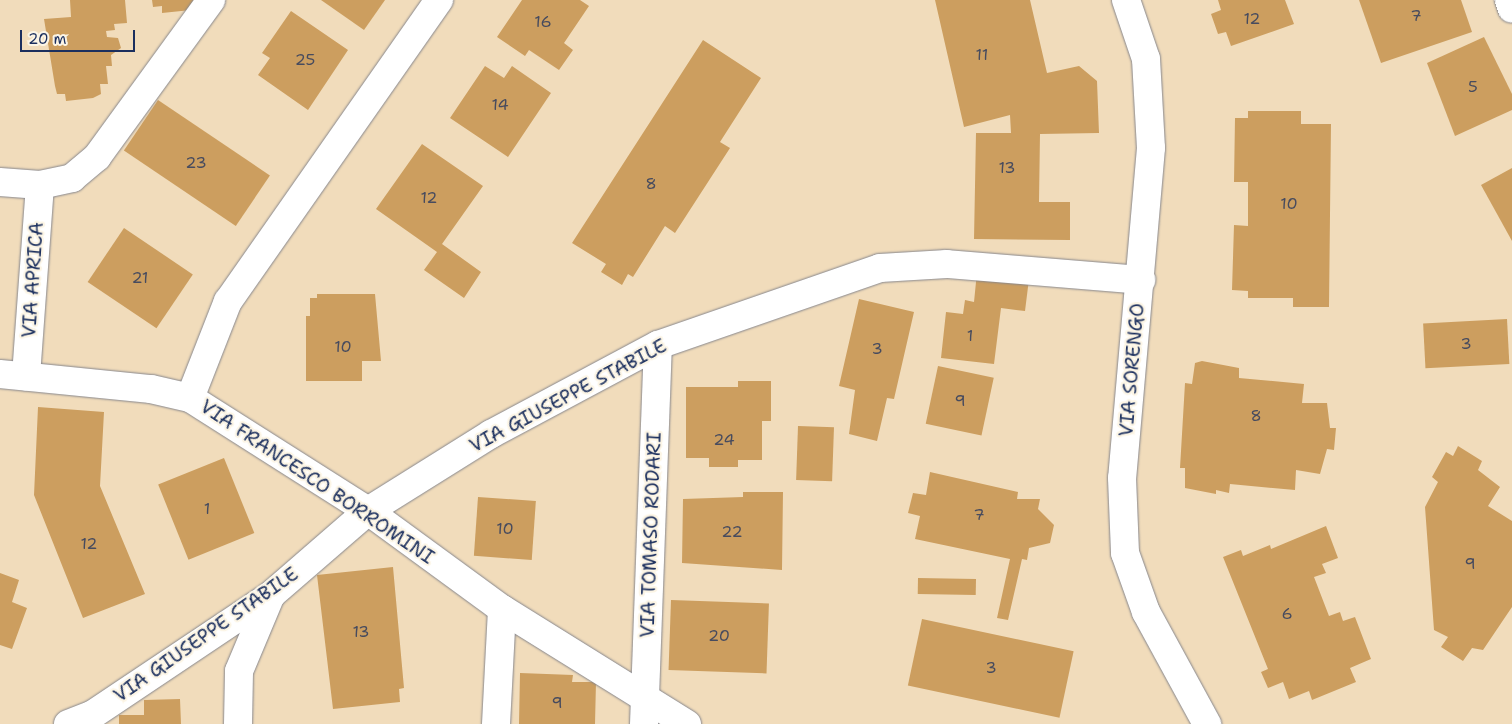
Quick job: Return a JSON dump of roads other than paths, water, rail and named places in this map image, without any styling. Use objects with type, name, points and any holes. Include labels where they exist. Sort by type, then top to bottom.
[{"type":"street","points":[[0,182],[40,185],[72,178],[97,157],[211,0]]},
{"type":"street","name":"VIA FRANCESCO BORROMINI","points":[[439,0],[228,301],[190,398],[368,511],[644,711],[687,724]]},
{"type":"street","name":"VIA SORENGO","points":[[1126,0],[1146,59],[1151,148],[1141,280],[1122,478],[1125,552],[1146,612],[1207,724]]},
{"type":"street","points":[[1509,0],[1512,9]]},
{"type":"street","name":"VIA APRICA","points":[[40,185],[13,375],[151,389],[190,398]]},
{"type":"street","name":"VIA GIUSEPPE STABILE","points":[[68,724],[92,716],[271,594],[368,511],[491,434],[658,345],[880,268],[947,264],[1141,280]]},
{"type":"street","name":"VIA TOMASO RODARI","points":[[644,711],[658,345]]},
{"type":"street","points":[[238,724],[239,671],[271,594]]},
{"type":"street","points":[[496,724],[502,609]]}]
